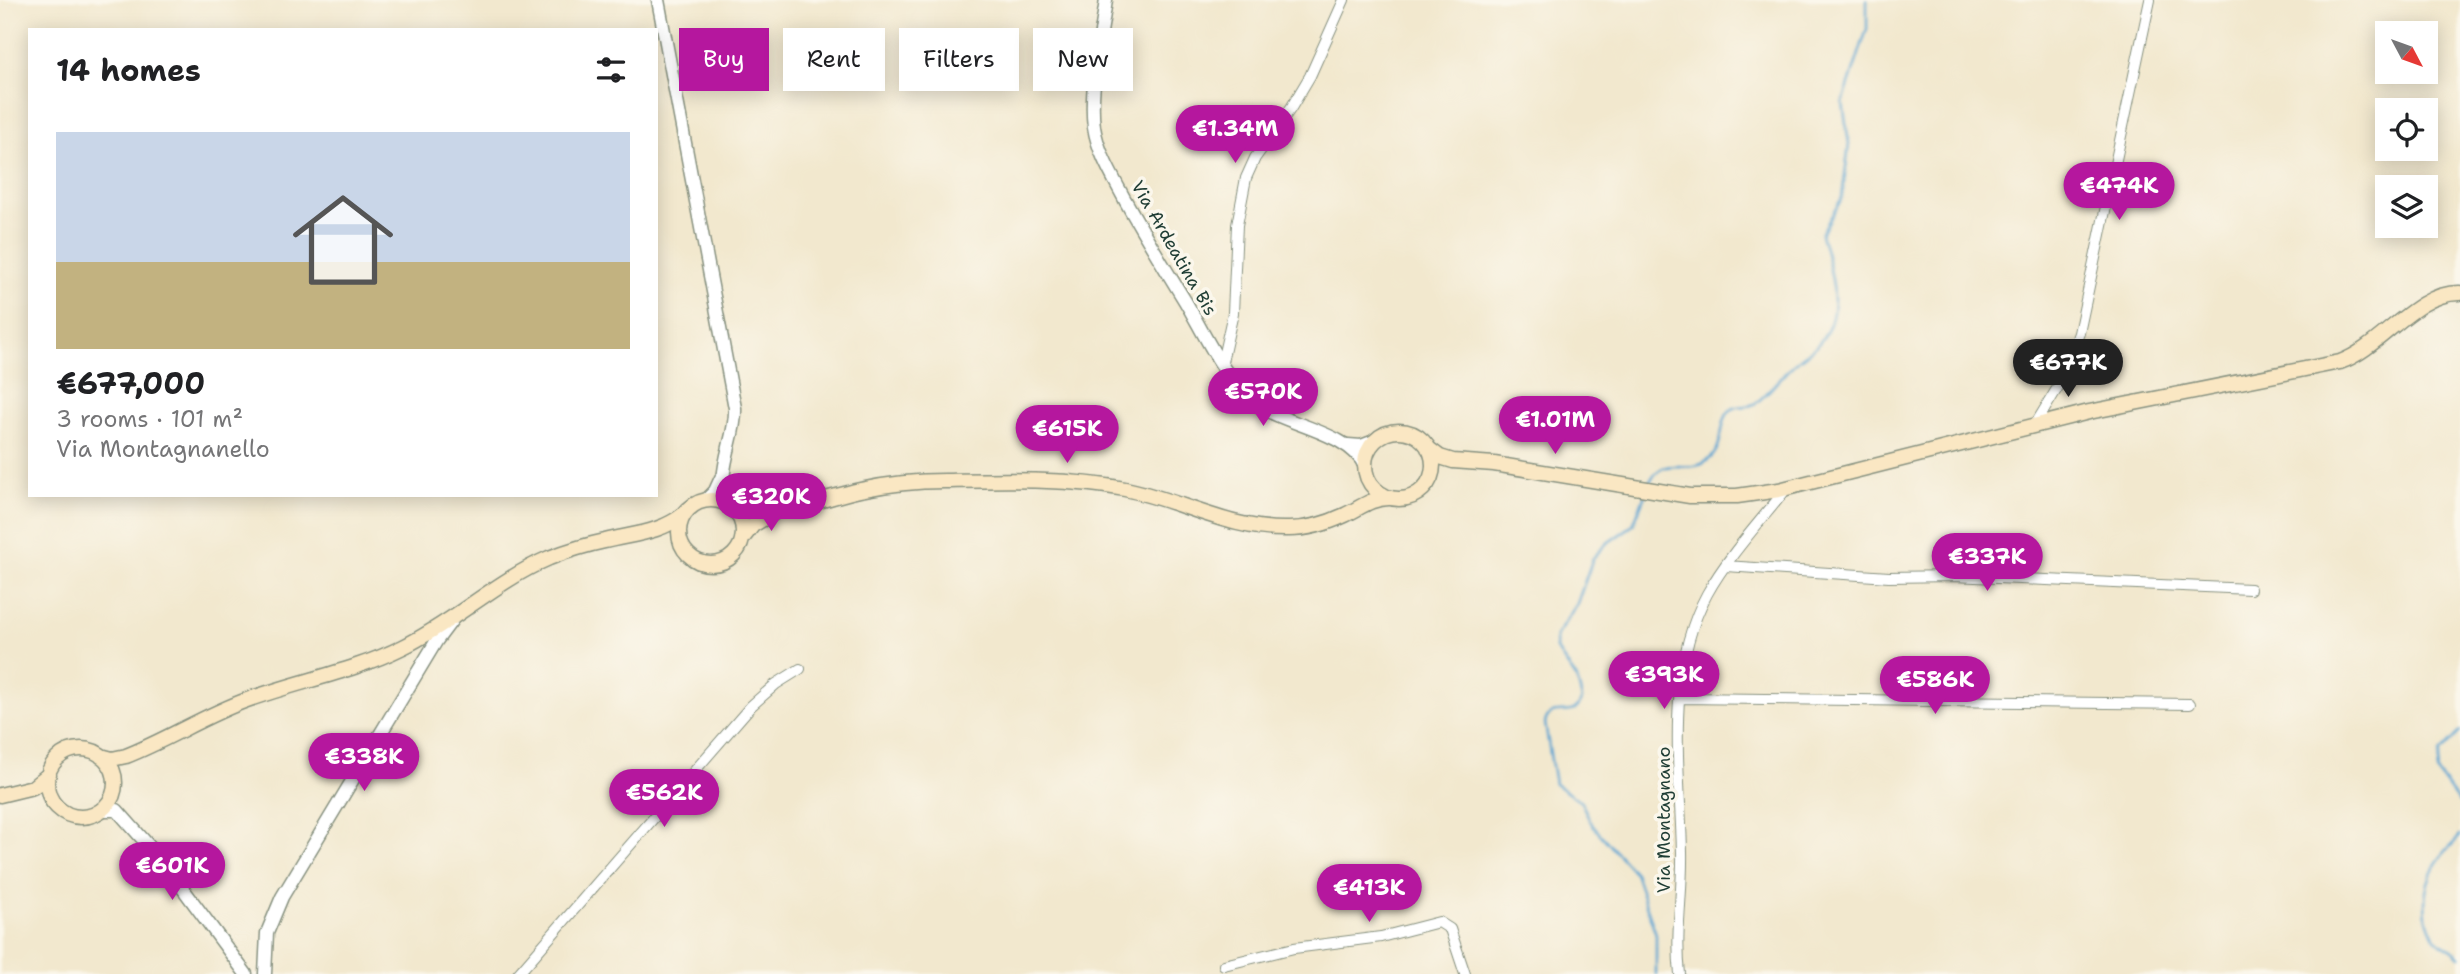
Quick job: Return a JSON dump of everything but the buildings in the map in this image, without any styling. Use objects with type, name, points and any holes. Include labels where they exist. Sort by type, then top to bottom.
[{"type":"main road","points":[[1357,508],[1367,495],[1365,458],[1374,441],[1398,431],[1416,436],[1428,448],[1446,459],[1494,464],[1690,496],[1723,497],[1788,488],[2143,400],[2340,362],[2365,349],[2429,301],[2447,294],[2460,293]]},
{"type":"main road","points":[[1428,448],[1432,465],[1428,481]]},
{"type":"main road","points":[[0,795],[36,786],[49,774],[54,764],[71,751],[92,751],[116,758],[139,751],[234,705],[348,670],[387,655],[427,634],[527,568],[551,557],[668,526],[706,500],[715,500],[748,511],[783,509],[883,486],[949,481],[1096,485],[1172,501],[1240,525],[1275,530],[1311,527],[1341,517],[1370,501],[1407,498],[1415,494],[1441,469],[1468,462]]},
{"type":"main road","points":[[1366,473],[1373,487],[1389,498]]},
{"type":"main road","points":[[730,507],[741,521],[742,539]]},
{"type":"main road","points":[[684,514],[678,534],[681,544],[692,558],[709,564],[726,560],[739,547],[753,525],[783,509]]},
{"type":"main road","points":[[639,535],[663,536],[681,544]]},
{"type":"main road","points":[[18,791],[39,792],[59,809],[76,817],[95,815],[110,801],[122,765],[139,751]]},
{"type":"main road","points":[[102,756],[113,771],[115,781]]},
{"type":"main road","points":[[49,774],[52,801]]},
{"type":"street","points":[[658,0],[735,408],[735,424],[724,471],[715,491],[706,500]]},
{"type":"street","name":"Via Ardeatina Bis","points":[[1106,0],[1093,103],[1094,123],[1098,143],[1108,167],[1132,213],[1240,390],[1255,404],[1272,414],[1344,444],[1357,453],[1366,473]]},
{"type":"street","points":[[1222,362],[1233,313],[1238,219],[1246,178],[1262,148],[1305,86],[1344,0]]},
{"type":"street","points":[[2035,425],[2061,382],[2079,333],[2150,0]]},
{"type":"street","name":"Via Ardeatina Bis","points":[[1344,444],[1361,446],[1374,441]]},
{"type":"street","points":[[724,471],[724,491],[730,507]]},
{"type":"street","name":"Via Montagnano","points":[[1680,974],[1678,936],[1682,860],[1679,725],[1686,655],[1706,596],[1726,566],[1788,488]]},
{"type":"street","points":[[1726,566],[1889,576],[1953,576],[2250,589]]},
{"type":"street","points":[[265,974],[266,937],[282,897],[437,640],[459,612]]},
{"type":"street","points":[[517,974],[751,706],[776,684],[800,669]]},
{"type":"street","points":[[1680,698],[2190,704]]},
{"type":"street","points":[[103,810],[117,810],[139,832],[246,974]]},
{"type":"street","points":[[1224,965],[1294,948],[1381,937],[1439,922],[1446,925],[1451,932],[1465,974]]},
{"type":"waterway","points":[[1648,486],[1660,469],[1699,465],[1707,461],[1717,449],[1727,414],[1732,409],[1757,402],[1819,343],[1827,331],[1832,317],[1834,290],[1821,234],[1842,198],[1849,144],[1843,103],[1867,29],[1867,0]]},
{"type":"waterway","points":[[1645,495],[1633,525],[1606,544],[1593,558],[1577,604],[1556,636],[1556,649],[1577,679],[1582,699],[1574,710],[1552,713],[1545,723],[1555,784],[1581,802],[1593,826],[1635,873],[1656,934],[1656,974]]},
{"type":"waterway","points":[[2460,732],[2440,753],[2437,772],[2460,804]]},
{"type":"waterway","points":[[2460,836],[2435,866],[2425,901],[2427,919],[2434,936],[2460,957]]}]
